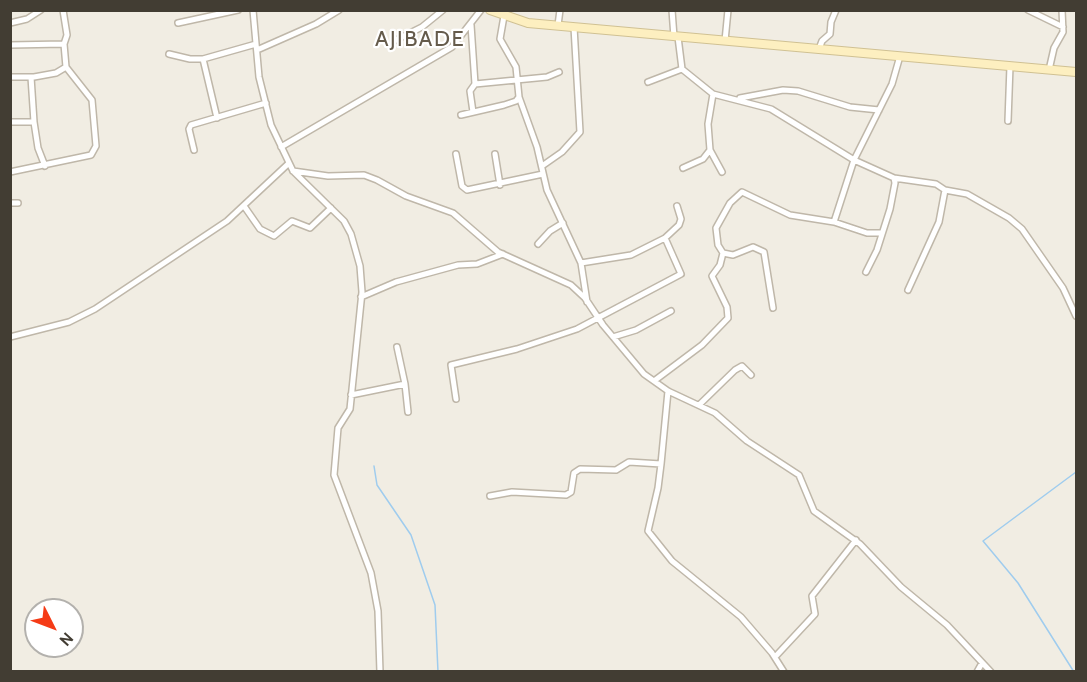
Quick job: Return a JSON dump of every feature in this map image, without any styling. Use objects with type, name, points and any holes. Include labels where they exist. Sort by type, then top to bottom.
[{"type":"main road","points":[[490,10],[528,23],[1077,72]]},
{"type":"street","points":[[10,23],[27,20],[42,10]]},
{"type":"street","points":[[10,172],[92,155],[96,146],[92,100],[66,67],[64,44],[67,35],[63,10]]},
{"type":"street","points":[[178,22],[238,10]]},
{"type":"street","points":[[253,10],[259,77],[288,164],[331,208],[351,234],[360,266],[361,297],[349,414],[338,428],[334,475],[371,573],[378,621],[380,672]]},
{"type":"street","points":[[169,54],[190,59],[203,59],[257,47],[316,24],[339,10]]},
{"type":"street","points":[[394,40],[422,27],[443,10]]},
{"type":"street","points":[[281,147],[452,47],[471,26],[481,10]]},
{"type":"street","points":[[558,25],[560,10]]},
{"type":"street","points":[[672,10],[682,69],[713,94],[771,109],[854,160],[894,178],[936,184],[945,190],[967,194],[1009,218],[1022,230],[1068,296],[1077,316]]},
{"type":"street","points":[[725,41],[728,10]]},
{"type":"street","points":[[819,49],[822,40],[830,34],[836,10]]},
{"type":"street","points":[[1028,10],[1063,27]]},
{"type":"street","points":[[1049,70],[1054,48],[1062,37],[1062,10]]},
{"type":"street","points":[[504,16],[500,32],[501,45],[516,67],[519,97],[543,174],[581,263],[587,303]]},
{"type":"street","points":[[471,26],[475,84],[470,91],[473,112]]},
{"type":"street","points":[[542,166],[562,152],[580,132],[574,27]]},
{"type":"street","points":[[10,45],[64,44]]},
{"type":"street","points":[[834,222],[854,160],[879,110],[900,56]]},
{"type":"street","points":[[203,59],[217,118]]},
{"type":"street","points":[[1008,121],[1010,66]]},
{"type":"street","points":[[10,77],[31,77],[56,73],[66,67]]},
{"type":"street","points":[[648,82],[682,69]]},
{"type":"street","points":[[475,84],[547,77],[559,72]]},
{"type":"street","points":[[31,77],[38,148],[45,166]]},
{"type":"street","points":[[736,99],[783,90],[798,91],[849,107],[879,110]]},
{"type":"street","points":[[713,94],[708,124],[710,150],[722,172]]},
{"type":"street","points":[[461,115],[510,103],[519,97]]},
{"type":"street","points":[[194,150],[189,127],[266,103]]},
{"type":"street","points":[[10,122],[34,122]]},
{"type":"street","points":[[682,168],[703,159],[710,150]]},
{"type":"street","points":[[456,154],[464,189],[500,185],[543,174]]},
{"type":"street","points":[[495,154],[500,185]]},
{"type":"street","points":[[10,337],[69,322],[95,309],[156,270],[244,206],[288,164]]},
{"type":"street","points":[[293,171],[328,176],[364,175],[377,180],[406,196],[459,216],[503,254],[571,285],[636,365],[668,391],[724,419],[747,441],[799,475],[814,511],[856,540],[905,591],[947,625],[992,672]]},
{"type":"street","points":[[866,272],[894,195],[894,178]]},
{"type":"street","points":[[908,290],[939,222],[945,190]]},
{"type":"street","points":[[654,381],[702,345],[728,318],[728,307],[712,276],[720,265],[723,253],[718,245],[716,228],[730,203],[742,192],[790,215],[834,222],[867,233],[882,233]]},
{"type":"street","points":[[10,203],[18,204]]},
{"type":"street","points":[[244,206],[260,229],[274,236],[292,221],[310,228],[331,208]]},
{"type":"street","points":[[581,263],[631,255],[665,238],[679,225],[681,219],[677,206]]},
{"type":"street","points":[[538,244],[550,231],[563,223]]},
{"type":"street","points":[[456,399],[451,365],[518,349],[598,318],[681,274],[665,238]]},
{"type":"street","points":[[723,253],[733,255],[753,247],[764,252],[773,308]]},
{"type":"street","points":[[361,297],[396,282],[458,266],[477,264],[503,254]]},
{"type":"street","points":[[613,337],[636,330],[670,311]]},
{"type":"street","points":[[397,347],[408,412]]},
{"type":"street","points":[[699,405],[735,370],[742,366],[751,375]]},
{"type":"street","points":[[351,395],[405,384]]},
{"type":"street","points":[[668,391],[658,488],[648,531],[672,561],[741,617],[775,657],[784,672]]},
{"type":"street","points":[[490,496],[512,492],[566,495],[571,492],[574,473],[580,469],[616,470],[628,462],[661,464]]},
{"type":"street","points":[[775,657],[815,614],[812,596],[856,540]]},
{"type":"street","points":[[977,672],[982,663]]},
{"type":"waterway","points":[[374,466],[377,485],[411,535],[435,605],[438,672]]},
{"type":"waterway","points":[[1074,672],[1018,583],[983,541],[1076,472]]},
{"type":"district","name":"AJIBADE","points":[[420,40]]}]
